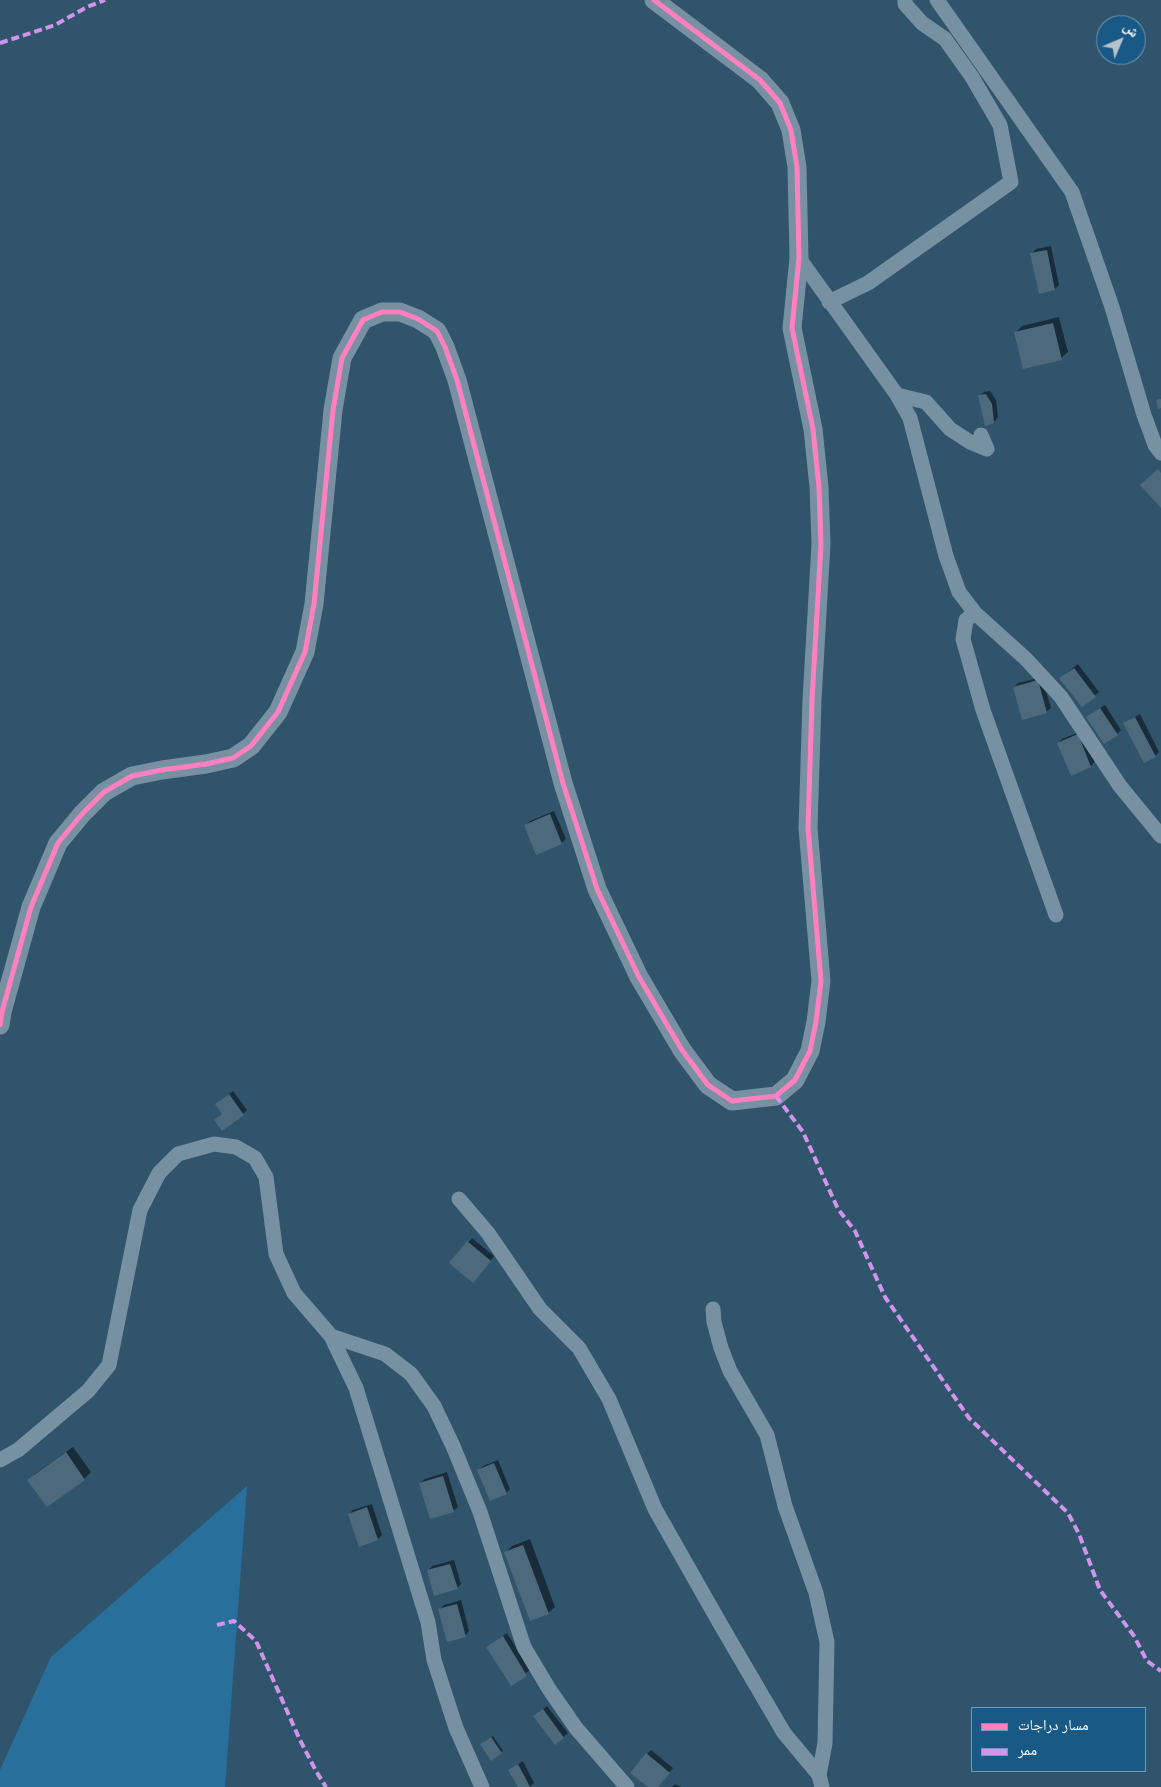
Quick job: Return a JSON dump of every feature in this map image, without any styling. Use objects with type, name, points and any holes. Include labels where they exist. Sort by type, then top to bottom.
[{"type":"street","points":[[0,1025],[31,907],[58,844],[82,814],[104,792],[132,776],[233,758],[251,746],[278,712],[305,652],[314,604],[333,410],[342,358],[363,320],[382,312],[400,312],[418,319],[437,331],[446,346],[457,380],[472,444],[509,576],[563,783],[597,889],[639,977],[682,1050],[708,1085],[732,1101],[776,1096],[796,1080],[810,1051],[821,981],[808,828],[812,700],[821,544],[814,429],[792,328],[799,258],[797,167],[791,130],[780,103],[760,80],[654,0]]},
{"type":"street","points":[[829,302],[868,283],[1011,182],[1000,125],[972,77],[945,40],[922,23],[905,4],[906,0]]},
{"type":"street","points":[[937,0],[1072,192],[1112,307],[1144,415],[1155,445],[1161,453]]},
{"type":"street","points":[[799,258],[897,395],[910,418],[946,556],[959,592],[975,613],[1026,659],[1061,697],[1120,786],[1161,836]]},
{"type":"street","points":[[897,395],[926,402],[950,429],[970,442],[986,449],[982,435]]},
{"type":"street","points":[[975,613],[966,620],[963,639],[965,648],[982,710],[1056,915]]},
{"type":"street","points":[[0,1460],[18,1450],[82,1397],[109,1364],[140,1210],[159,1173],[178,1154],[214,1144],[236,1147],[255,1158],[266,1177],[276,1254],[294,1293],[331,1336],[356,1388],[428,1622],[434,1660],[456,1728],[482,1787]]},
{"type":"street","points":[[459,1200],[488,1233],[540,1309],[579,1348],[608,1399],[655,1508],[665,1526],[784,1733],[821,1781]]},
{"type":"street","points":[[713,1309],[714,1322],[721,1348],[730,1371],[767,1435],[785,1506],[816,1593],[826,1642],[825,1742],[821,1781]]},
{"type":"street","points":[[331,1336],[385,1354],[411,1374],[434,1406],[453,1446],[480,1512],[524,1647],[549,1689],[576,1728],[627,1787]]},
{"type":"shaded area","points":[[247,1486],[225,1787],[0,1787],[0,1770],[51,1657]]},
{"type":"building","points":[[1047,250],[1055,290],[1039,294],[1030,253]]},
{"type":"building","points":[[1053,323],[1062,360],[1023,369],[1014,332]]},
{"type":"building","points":[[986,394],[992,404],[994,423],[985,426],[978,395]]},
{"type":"building","points":[[1161,399],[1161,408],[1158,409],[1156,400]]},
{"type":"building","points":[[1158,469],[1161,473],[1161,508],[1140,485]]},
{"type":"building","points":[[1074,668],[1096,697],[1082,707],[1059,678]]},
{"type":"building","points":[[1038,680],[1047,713],[1022,720],[1013,687]]},
{"type":"building","points":[[1100,708],[1118,735],[1104,744],[1086,717]]},
{"type":"building","points":[[1135,717],[1156,757],[1144,763],[1123,723]]},
{"type":"building","points":[[1078,734],[1091,767],[1071,776],[1057,743]]},
{"type":"building","points":[[550,814],[562,844],[536,855],[524,825]]},
{"type":"building","points":[[229,1094],[244,1115],[222,1131],[214,1120],[222,1114],[215,1104]]},
{"type":"building","points":[[467,1241],[491,1261],[473,1283],[449,1263]]},
{"type":"building","points":[[66,1452],[85,1480],[47,1507],[27,1480]]},
{"type":"building","points":[[494,1463],[507,1494],[490,1501],[477,1470]]},
{"type":"building","points":[[443,1476],[454,1512],[430,1519],[419,1483]]},
{"type":"building","points":[[367,1507],[378,1540],[359,1547],[348,1514]]},
{"type":"building","points":[[523,1545],[549,1614],[530,1621],[504,1552]]},
{"type":"building","points":[[450,1564],[458,1589],[434,1596],[427,1570]]},
{"type":"building","points":[[457,1604],[466,1637],[447,1642],[438,1609]]},
{"type":"building","points":[[503,1636],[527,1676],[511,1686],[486,1647]]},
{"type":"building","points":[[543,1709],[564,1738],[555,1745],[533,1716]]},
{"type":"building","points":[[491,1737],[502,1753],[491,1761],[480,1744]]},
{"type":"building","points":[[646,1753],[670,1773],[658,1787],[648,1787],[630,1773]]},
{"type":"building","points":[[518,1764],[530,1787],[518,1787],[508,1770]]},
{"type":"marked path","points":[[0,43],[55,25],[87,7],[105,0]]},
{"type":"marked path","points":[[776,1096],[803,1132],[838,1209],[855,1231],[885,1297],[969,1418],[1068,1513],[1079,1534],[1100,1590],[1134,1636],[1147,1661],[1161,1671]]},
{"type":"marked path","points":[[217,1625],[234,1621],[256,1641],[299,1738],[326,1787]]},
{"type":"cycle path","points":[[0,1025],[31,907],[58,843],[82,814],[104,792],[132,776],[233,758],[251,746],[278,712],[305,652],[314,604],[333,410],[342,358],[363,320],[382,312],[400,312],[418,319],[437,331],[457,380],[563,783],[597,889],[639,977],[682,1050],[708,1085],[732,1101],[776,1096],[795,1080],[810,1051],[821,981],[808,828],[812,700],[821,544],[819,487],[813,429],[792,328],[799,258],[797,167],[791,130],[780,103],[760,80],[654,0]]}]
